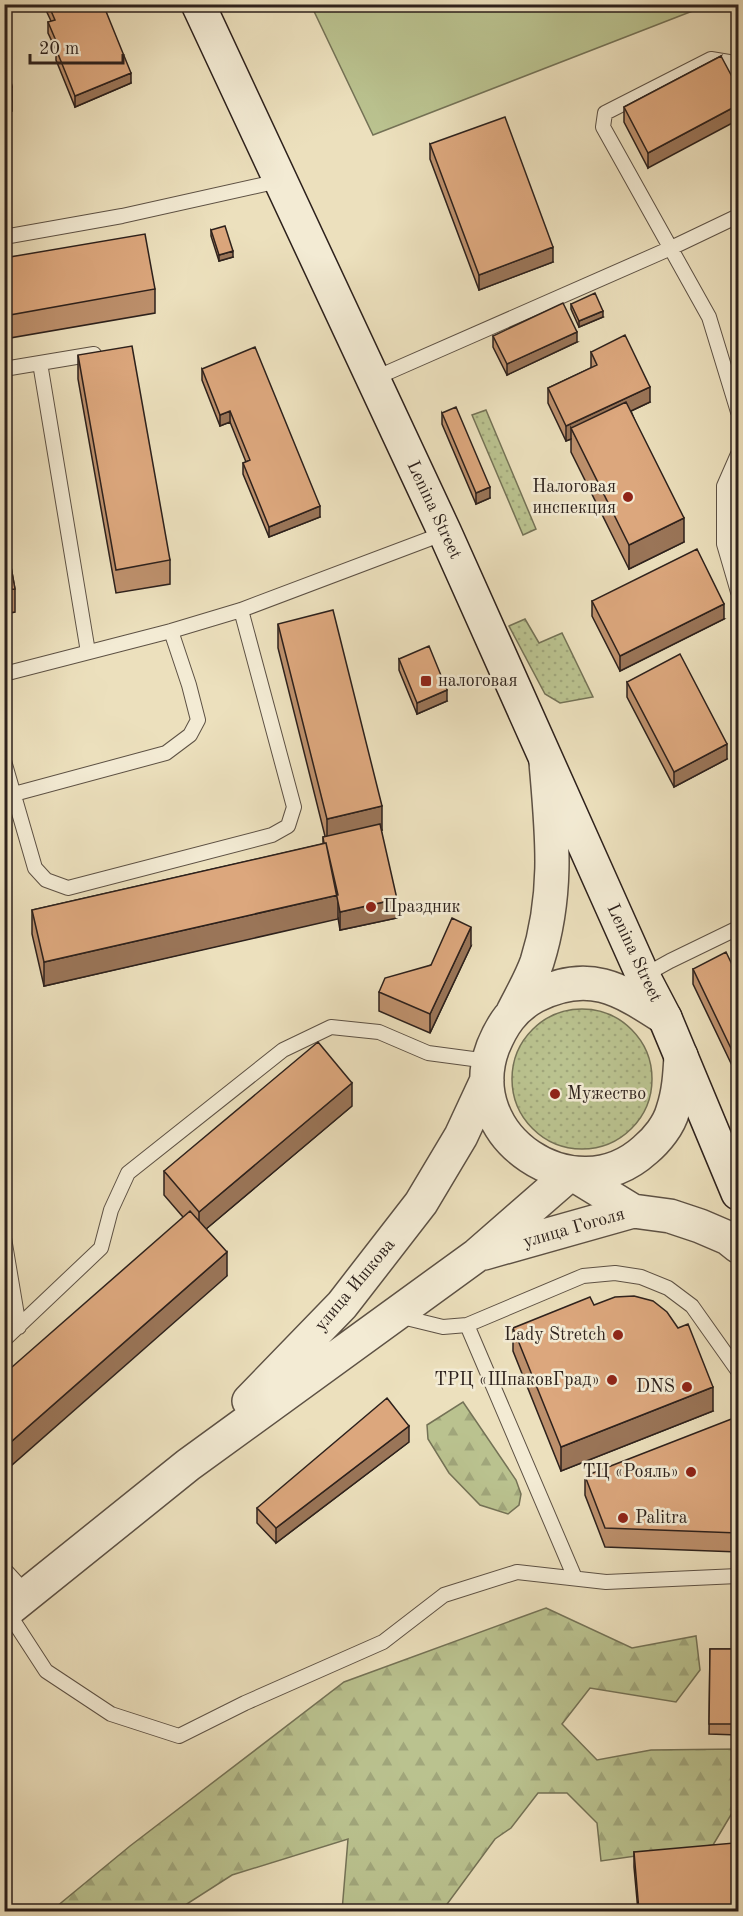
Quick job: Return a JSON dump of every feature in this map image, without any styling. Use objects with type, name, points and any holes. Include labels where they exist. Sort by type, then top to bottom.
[{"type":"street","name":"Lenina Street","points":[[198,4],[445,533],[643,976],[665,1018]]},
{"type":"street","points":[[513,1012],[536,963],[551,902],[553,847],[545,754]]},
{"type":"street","points":[[681,1056],[673,1112],[656,1141],[637,1157],[619,1167],[594,1173],[571,1173],[548,1167],[523,1153],[503,1131],[491,1106],[488,1070],[501,1028],[513,1012],[524,1002],[553,987],[583,982],[618,989],[665,1018],[681,1056],[738,1193]]},
{"type":"street","name":"улица Ишкова","points":[[188,1465],[342,1305],[407,1222],[461,1136],[488,1070]]},
{"type":"street","points":[[571,1173],[633,1211]]},
{"type":"street","name":"улица Ишкова","points":[[13,1606],[188,1465],[477,1255],[571,1173]]},
{"type":"street","name":"улица Гоголя","points":[[477,1255],[633,1211],[670,1216],[690,1222],[728,1238],[738,1246]]},
{"type":"lane","points":[[738,75],[729,62],[711,59],[605,113],[603,126],[709,317],[738,412]]},
{"type":"lane","points":[[4,237],[122,216],[279,181]]},
{"type":"lane","points":[[373,379],[738,216]]},
{"type":"lane","points":[[4,369],[109,352]]},
{"type":"lane","points":[[40,363],[88,652]]},
{"type":"lane","points":[[738,454],[724,486],[724,544],[738,592]]},
{"type":"lane","points":[[4,674],[171,632],[241,610],[445,533]]},
{"type":"lane","points":[[4,761],[35,868],[46,880],[68,888],[272,835],[288,826],[294,807],[241,610]]},
{"type":"lane","points":[[14,794],[166,753],[190,735],[198,720],[171,632]]},
{"type":"lane","points":[[643,976],[738,928]]},
{"type":"lane","points":[[4,1340],[101,1248],[111,1210],[128,1173],[283,1050],[330,1028],[379,1032],[428,1053],[488,1070]]},
{"type":"lane","points":[[4,1238],[19,1327]]},
{"type":"lane","points":[[395,1315],[443,1327],[467,1325],[583,1276],[615,1273],[641,1277],[668,1288],[692,1306],[738,1371]]},
{"type":"lane","points":[[467,1325],[575,1578]]},
{"type":"lane","points":[[4,1569],[13,1606],[46,1671],[111,1714],[180,1736],[245,1703],[383,1642],[444,1595],[517,1572],[606,1582],[738,1576]]},
{"type":"green space","points":[[311,5],[708,5],[373,135]]},
{"type":"green space","points":[[486,410],[536,529],[523,535],[472,415]]},
{"type":"green space","points":[[525,619],[539,643],[562,633],[593,697],[560,703],[545,694],[509,626]]},
{"type":"green space","points":[[582,1009],[609,1014],[632,1029],[647,1052],[652,1079],[647,1106],[632,1129],[609,1144],[582,1149],[555,1144],[532,1129],[517,1106],[512,1079],[517,1052],[532,1029],[555,1014]]},
{"type":"green space","points":[[463,1402],[516,1480],[521,1494],[519,1505],[508,1514],[480,1505],[449,1473],[428,1439],[427,1425]]},
{"type":"green space","points":[[546,1608],[632,1648],[696,1636],[700,1670],[676,1702],[590,1688],[562,1724],[597,1760],[651,1750],[738,1749],[738,1803],[713,1845],[601,1861],[597,1823],[567,1793],[538,1793],[511,1828],[495,1839],[442,1911],[342,1911],[348,1839],[232,1875],[176,1911],[50,1912],[130,1846],[344,1682]]},
{"type":"building","points":[[48,4],[103,4],[131,73],[75,96],[48,22],[55,20]]},
{"type":"building","points":[[4,48],[12,87],[4,89]]},
{"type":"building","points":[[721,56],[738,88],[738,105],[648,153],[624,107]]},
{"type":"building","points":[[505,117],[553,247],[479,275],[430,144]]},
{"type":"building","points":[[225,226],[233,251],[219,255],[211,230]]},
{"type":"building","points":[[145,234],[155,289],[4,316],[4,258]]},
{"type":"building","points":[[595,293],[603,311],[579,321],[571,304]]},
{"type":"building","points":[[563,303],[577,332],[507,364],[493,336]]},
{"type":"building","points":[[625,335],[650,387],[566,426],[548,388],[597,365],[591,352]]},
{"type":"building","points":[[132,346],[170,560],[116,570],[78,355]]},
{"type":"building","points":[[255,347],[320,506],[269,527],[243,463],[250,460],[230,411],[220,415],[202,369]]},
{"type":"building","name":"Налоговая инспекция","points":[[626,402],[684,518],[629,545],[571,428]]},
{"type":"building","points":[[456,407],[490,487],[476,493],[442,413]]},
{"type":"building","points":[[4,528],[15,589],[4,590]]},
{"type":"building","points":[[697,549],[724,604],[620,656],[592,601]]},
{"type":"building","points":[[333,610],[382,806],[327,819],[278,624]]},
{"type":"building","points":[[429,646],[447,690],[417,703],[399,659]]},
{"type":"building","points":[[680,654],[727,744],[674,772],[627,682]]},
{"type":"building","points":[[380,824],[397,899],[340,912],[323,837]]},
{"type":"building","points":[[4,829],[10,865],[4,866]]},
{"type":"building","points":[[326,843],[338,895],[44,962],[32,910]]},
{"type":"building","points":[[452,918],[471,927],[430,1014],[379,992],[385,978],[431,965]]},
{"type":"building","points":[[726,952],[738,977],[738,1063],[693,969]]},
{"type":"building","points":[[318,1042],[352,1083],[199,1212],[164,1171]]},
{"type":"building","points":[[190,1211],[227,1252],[4,1448],[4,1374]]},
{"type":"building","name":"ТРЦ «ШпаковГрад»","points":[[634,1296],[653,1301],[667,1312],[678,1328],[688,1324],[713,1387],[561,1447],[513,1328],[590,1297],[594,1305],[615,1297]]},
{"type":"building","points":[[387,1398],[409,1426],[276,1528],[257,1508]]},
{"type":"building","name":"ТЦ «Рояль»","points":[[734,1418],[738,1428],[738,1533],[605,1528],[585,1476]]},
{"type":"building","points":[[710,1649],[738,1649],[738,1724],[709,1724]]},
{"type":"building","points":[[734,1843],[738,1906],[713,1908],[713,1911],[639,1911],[634,1852]]},
{"type":"place","name":"Налоговая инспекция","points":[[628,497]]},
{"type":"place","name":"налоговая","points":[[426,681]]},
{"type":"place","name":"Праздник","points":[[371,907]]},
{"type":"place","name":"Мужество","points":[[555,1094]]},
{"type":"place","name":"Lady Stretch","points":[[618,1335]]},
{"type":"place","name":"ТРЦ «ШпаковГрад»","points":[[612,1380]]},
{"type":"place","name":"DNS","points":[[687,1387]]},
{"type":"place","name":"ТЦ «Рояль»","points":[[691,1472]]},
{"type":"place","name":"Palitra","points":[[623,1518]]}]
